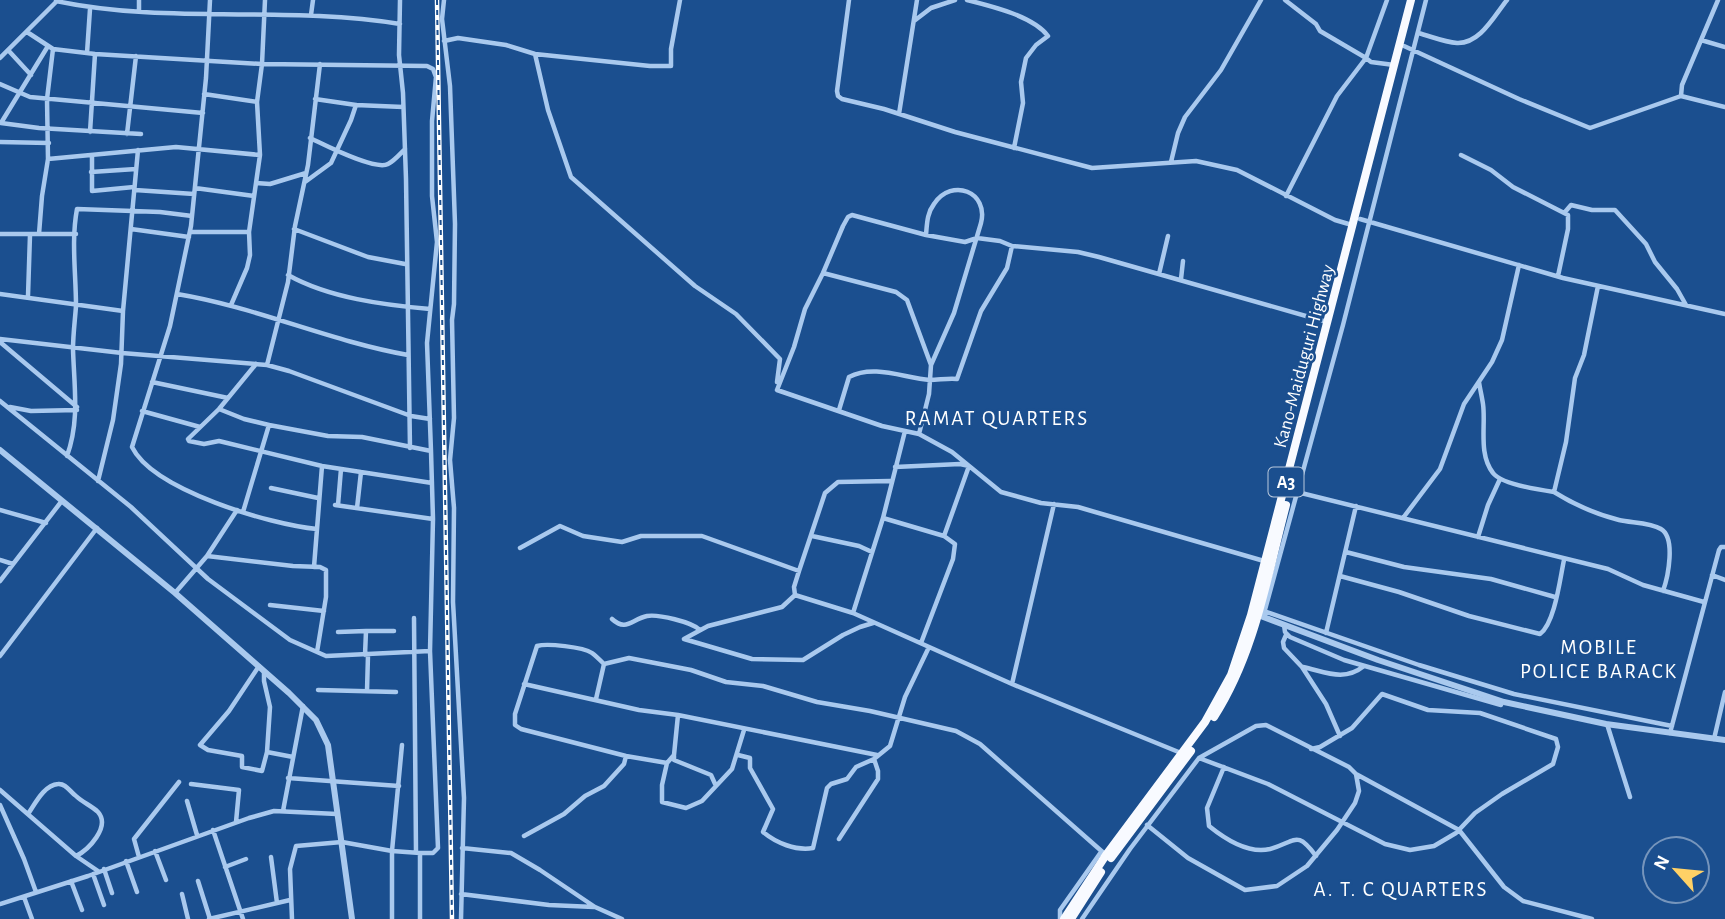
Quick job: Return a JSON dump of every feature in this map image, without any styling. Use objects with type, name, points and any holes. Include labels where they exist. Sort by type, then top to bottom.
[{"type":"highway","name":"Kano-Maiduguri Highway","points":[[1062,919],[1103,854],[1182,753],[1211,711],[1236,661],[1404,46],[1413,0]]},
{"type":"highway","name":"Kano-Maiduguri Highway","points":[[1071,919],[1114,853],[1217,713],[1262,614],[1394,65],[1413,0]]},
{"type":"street","points":[[139,0],[139,11]]},
{"type":"street","points":[[210,0],[200,149],[189,234],[177,294],[132,447],[151,469],[175,486],[240,511],[291,526],[317,529]]},
{"type":"street","points":[[231,305],[250,255],[249,232],[260,155],[257,102],[265,0]]},
{"type":"street","points":[[312,15],[313,0]]},
{"type":"street","points":[[400,0],[399,55],[405,149],[410,447]]},
{"type":"street","points":[[444,0],[442,19],[450,86],[454,224],[454,418],[450,460],[454,508],[454,614],[464,798],[461,919]]},
{"type":"street","points":[[444,41],[458,38],[506,45],[535,54],[671,66],[671,49],[680,0]]},
{"type":"street","points":[[849,0],[838,80],[838,96],[842,99],[1092,168],[1196,161],[1219,164],[1237,170],[1335,220],[1371,221],[1558,276],[1725,314]]},
{"type":"street","points":[[899,114],[917,0]]},
{"type":"street","points":[[914,22],[931,8],[956,0]]},
{"type":"street","points":[[967,0],[1010,12],[1043,29],[1048,36],[1036,45],[1027,58],[1021,82],[1023,103],[1014,148]]},
{"type":"street","points":[[1171,162],[1185,117],[1221,70],[1261,0]]},
{"type":"street","points":[[1285,0],[1316,24],[1320,31],[1371,62],[1394,65]]},
{"type":"street","points":[[1286,195],[1337,96],[1366,58],[1387,0]]},
{"type":"street","points":[[1426,0],[1320,412],[1293,490],[1608,569],[1643,585],[1704,602]]},
{"type":"street","points":[[1418,33],[1457,43],[1465,42],[1479,35],[1507,0]]},
{"type":"street","points":[[1681,96],[1682,85],[1718,0]]},
{"type":"street","points":[[0,58],[57,1],[90,8],[210,15],[312,15],[400,24]]},
{"type":"street","points":[[87,53],[90,8]]},
{"type":"street","points":[[27,32],[51,47],[94,54],[262,64],[427,66],[433,69],[436,76],[432,121],[432,195],[437,242],[427,343],[433,519],[430,651],[438,848],[433,853],[393,851],[342,842],[296,846],[290,869],[292,919]]},
{"type":"street","points":[[1701,40],[1725,47]]},
{"type":"street","points":[[1404,46],[1519,99],[1590,128],[1681,96],[1725,107]]},
{"type":"street","points":[[51,47],[0,123],[141,134]]},
{"type":"street","points":[[39,234],[48,159],[47,99],[51,47]]},
{"type":"street","points":[[8,50],[31,75]]},
{"type":"street","points":[[90,132],[94,54]]},
{"type":"street","points":[[535,54],[548,110],[571,177],[695,286],[736,314],[768,345],[780,359],[776,390]]},
{"type":"street","points":[[127,134],[136,56]]},
{"type":"street","points":[[267,365],[289,275],[294,229],[305,183],[320,64]]},
{"type":"street","points":[[0,84],[19,94],[47,99],[203,113]]},
{"type":"street","points":[[204,94],[257,102]]},
{"type":"street","points":[[315,99],[356,105],[403,107]]},
{"type":"street","points":[[305,183],[331,163],[356,105]]},
{"type":"street","points":[[310,138],[382,165],[387,165],[405,149]]},
{"type":"street","points":[[0,142],[49,143]]},
{"type":"street","points":[[48,159],[177,147],[260,155]]},
{"type":"street","points":[[98,481],[113,420],[122,353],[123,311],[138,150]]},
{"type":"street","points":[[92,155],[91,188],[94,192],[135,189],[254,196]]},
{"type":"street","points":[[1461,155],[1491,170],[1524,193],[1569,215],[1558,276]]},
{"type":"street","points":[[91,172],[136,169]]},
{"type":"street","points":[[256,183],[280,182],[306,172]]},
{"type":"street","points":[[926,236],[928,216],[935,202],[953,190],[960,189],[983,206],[977,238],[954,313],[931,365]]},
{"type":"street","points":[[1565,212],[1571,205],[1592,210],[1615,210],[1646,244],[1655,262],[1686,305]]},
{"type":"street","points":[[67,456],[77,409],[73,348],[76,213],[79,208],[192,216]]},
{"type":"street","points":[[776,390],[794,347],[805,309],[843,226],[852,215],[926,236],[965,242],[977,238],[1000,241],[1012,246],[1078,252],[1328,322]]},
{"type":"street","points":[[131,229],[189,234],[249,232]]},
{"type":"street","points":[[294,229],[368,257],[405,264]]},
{"type":"street","points":[[0,234],[75,234]]},
{"type":"street","points":[[28,296],[30,234]]},
{"type":"street","points":[[1159,274],[1168,236]]},
{"type":"street","points":[[839,410],[849,377],[858,373],[874,372],[931,380],[957,379],[981,311],[1007,268],[1012,246]]},
{"type":"street","points":[[1181,279],[1183,261]]},
{"type":"street","points":[[1403,518],[1440,469],[1464,404],[1502,340],[1519,265]]},
{"type":"street","points":[[823,273],[900,294],[907,300],[931,365],[931,380],[919,434]]},
{"type":"street","points":[[289,275],[300,282],[335,293],[429,309]]},
{"type":"street","points":[[1554,492],[1566,442],[1575,378],[1584,355],[1598,286]]},
{"type":"street","points":[[0,294],[123,311]]},
{"type":"street","points":[[177,294],[231,305],[381,350],[408,355]]},
{"type":"street","points":[[0,340],[267,365],[411,416],[430,419]]},
{"type":"street","points":[[0,340],[77,409]]},
{"type":"street","points":[[257,364],[189,441],[204,444],[219,441],[322,466],[432,483]]},
{"type":"street","points":[[152,382],[228,398]]},
{"type":"street","points":[[1479,382],[1484,442],[1493,473],[1500,480],[1554,492],[1579,508],[1616,520],[1662,530],[1668,536],[1670,572],[1663,591]]},
{"type":"street","points":[[776,390],[882,426],[919,434],[952,452],[1001,492],[1041,503],[1078,507],[1265,562]]},
{"type":"street","points":[[0,401],[131,508],[196,568],[290,640],[326,656],[430,651]]},
{"type":"street","points":[[6,405],[31,411],[77,409]]},
{"type":"street","points":[[219,409],[269,425],[328,436],[362,437],[431,451]]},
{"type":"street","points":[[142,411],[200,427]]},
{"type":"street","points":[[175,593],[240,511],[269,425]]},
{"type":"street","points":[[853,613],[883,518],[890,481],[905,431]]},
{"type":"street","points":[[0,450],[175,593],[316,720],[328,745],[352,919]]},
{"type":"street","points":[[894,467],[960,464],[969,466]]},
{"type":"street","points":[[314,567],[322,466]]},
{"type":"street","points":[[944,536],[969,466]]},
{"type":"street","points":[[341,469],[336,505],[433,519]]},
{"type":"street","points":[[357,508],[361,472]]},
{"type":"street","points":[[1478,537],[1488,505],[1500,480]]},
{"type":"street","points":[[795,594],[794,587],[799,570],[825,493],[838,482],[890,481]]},
{"type":"street","points":[[271,488],[318,498]]},
{"type":"street","points":[[0,581],[61,502]]},
{"type":"street","points":[[1012,684],[1054,504]]},
{"type":"street","points":[[1326,633],[1356,506]]},
{"type":"street","points":[[0,510],[47,523]]},
{"type":"street","points":[[883,518],[944,536],[955,544],[953,559],[921,643]]},
{"type":"street","points":[[520,548],[560,526],[583,536],[622,542],[641,536],[702,536],[799,570]]},
{"type":"street","points":[[0,656],[97,528]]},
{"type":"street","points":[[812,536],[859,546],[872,552]]},
{"type":"street","points":[[1671,729],[1719,550],[1725,547]]},
{"type":"street","points":[[1346,552],[1404,567],[1491,579],[1555,597]]},
{"type":"street","points":[[207,556],[326,570],[324,611],[317,652]]},
{"type":"street","points":[[0,560],[13,564]]},
{"type":"street","points":[[1340,576],[1399,592],[1469,616],[1540,634],[1550,620],[1564,560]]},
{"type":"street","points":[[1712,575],[1725,580]]},
{"type":"street","points":[[795,594],[853,613],[1012,684],[1182,753]]},
{"type":"street","points":[[795,594],[782,607],[728,620],[684,639],[752,659],[803,660],[843,635],[873,623]]},
{"type":"street","points":[[270,605],[324,611]]},
{"type":"street","points":[[1262,614],[1404,669],[1504,702],[1606,724],[1671,729]]},
{"type":"street","points":[[1262,614],[1514,694],[1725,740]]},
{"type":"street","points":[[612,619],[617,624],[626,626],[648,615],[681,621],[697,626],[700,630]]},
{"type":"street","points":[[414,618],[420,919]]},
{"type":"street","points":[[1284,624],[1284,648],[1302,667],[1326,704],[1340,736]]},
{"type":"street","points":[[366,631],[367,691]]},
{"type":"street","points":[[338,632],[394,631]]},
{"type":"street","points":[[1286,635],[1344,660],[1501,705]]},
{"type":"street","points":[[604,664],[591,651],[540,644],[533,651],[515,715],[515,724],[521,729],[626,756],[667,763]]},
{"type":"street","points":[[738,755],[750,758],[750,768],[773,809],[763,832],[779,842],[813,848],[827,788],[847,779],[856,767],[890,746],[905,696],[929,647]]},
{"type":"street","points":[[604,664],[629,658],[691,670],[726,682],[763,687],[817,702],[956,731],[980,744],[1103,854]]},
{"type":"street","points":[[596,699],[604,664]]},
{"type":"street","points":[[1302,667],[1344,676],[1354,674],[1364,665]]},
{"type":"street","points":[[261,668],[271,707],[267,752],[262,771],[242,767],[242,756],[208,750],[200,745],[261,668]]},
{"type":"street","points":[[524,684],[639,710],[678,715],[876,757]]},
{"type":"street","points":[[318,690],[396,692]]},
{"type":"street","points":[[1714,738],[1725,692]]},
{"type":"street","points":[[1199,758],[1268,784],[1385,844],[1410,850],[1434,846],[1459,830],[1475,813],[1553,764],[1558,747],[1556,739],[1544,733],[1480,713],[1428,710],[1382,694],[1352,728],[1311,750]]},
{"type":"street","points":[[283,811],[303,706]]},
{"type":"street","points":[[678,715],[674,760],[711,775],[716,786]]},
{"type":"street","points":[[1606,724],[1630,797]]},
{"type":"street","points":[[1082,919],[1147,825],[1199,758],[1260,725],[1266,725],[1349,767],[1356,774],[1459,830],[1504,887],[1523,901],[1592,919]]},
{"type":"street","points":[[674,755],[667,763],[662,785],[662,802],[692,807],[702,801],[732,769],[744,730]]},
{"type":"street","points":[[392,919],[393,851],[402,745]]},
{"type":"street","points":[[267,752],[293,757]]},
{"type":"street","points":[[524,836],[564,814],[584,796],[604,786],[624,764],[626,756]]},
{"type":"street","points":[[839,839],[878,779],[876,757]]},
{"type":"street","points":[[1224,767],[1207,808],[1209,826],[1229,841],[1247,847],[1269,849],[1300,840],[1306,842],[1317,856]]},
{"type":"street","points":[[1147,825],[1188,858],[1245,890],[1277,886],[1300,872],[1317,856],[1343,821],[1355,803],[1359,791],[1356,774]]},
{"type":"street","points":[[288,778],[399,786]]},
{"type":"street","points":[[139,856],[134,839],[179,782]]},
{"type":"street","points":[[28,814],[47,788],[58,784],[64,785],[98,812],[102,819],[101,827],[89,850],[76,856]]},
{"type":"street","points":[[191,784],[239,790],[236,822]]},
{"type":"street","points":[[0,790],[76,856],[99,872],[111,893]]},
{"type":"street","points":[[187,801],[197,835]]},
{"type":"street","points":[[0,805],[36,892]]},
{"type":"street","points":[[0,904],[274,811],[338,814]]},
{"type":"street","points":[[213,830],[243,919]]},
{"type":"street","points":[[462,848],[511,853],[595,907],[622,919]]},
{"type":"street","points":[[155,851],[166,880]]},
{"type":"street","points":[[271,857],[277,903]]},
{"type":"street","points":[[225,867],[246,859]]},
{"type":"street","points":[[126,861],[136,892]]},
{"type":"street","points":[[99,872],[104,905]]},
{"type":"street","points":[[71,881],[82,910]]},
{"type":"street","points":[[198,881],[211,919],[290,900]]},
{"type":"street","points":[[182,894],[188,919]]},
{"type":"street","points":[[461,894],[549,905],[595,907]]},
{"type":"street","points":[[23,897],[32,919]]},
{"type":"railway","points":[[437,0],[452,919]]},
{"type":"district","name":"RAMAT QUARTERS","points":[[997,418]]},
{"type":"district","name":"MOBILE POLICE BARACK","points":[[1599,659]]},
{"type":"district","name":"A. T. C QUARTERS","points":[[1401,889]]}]
